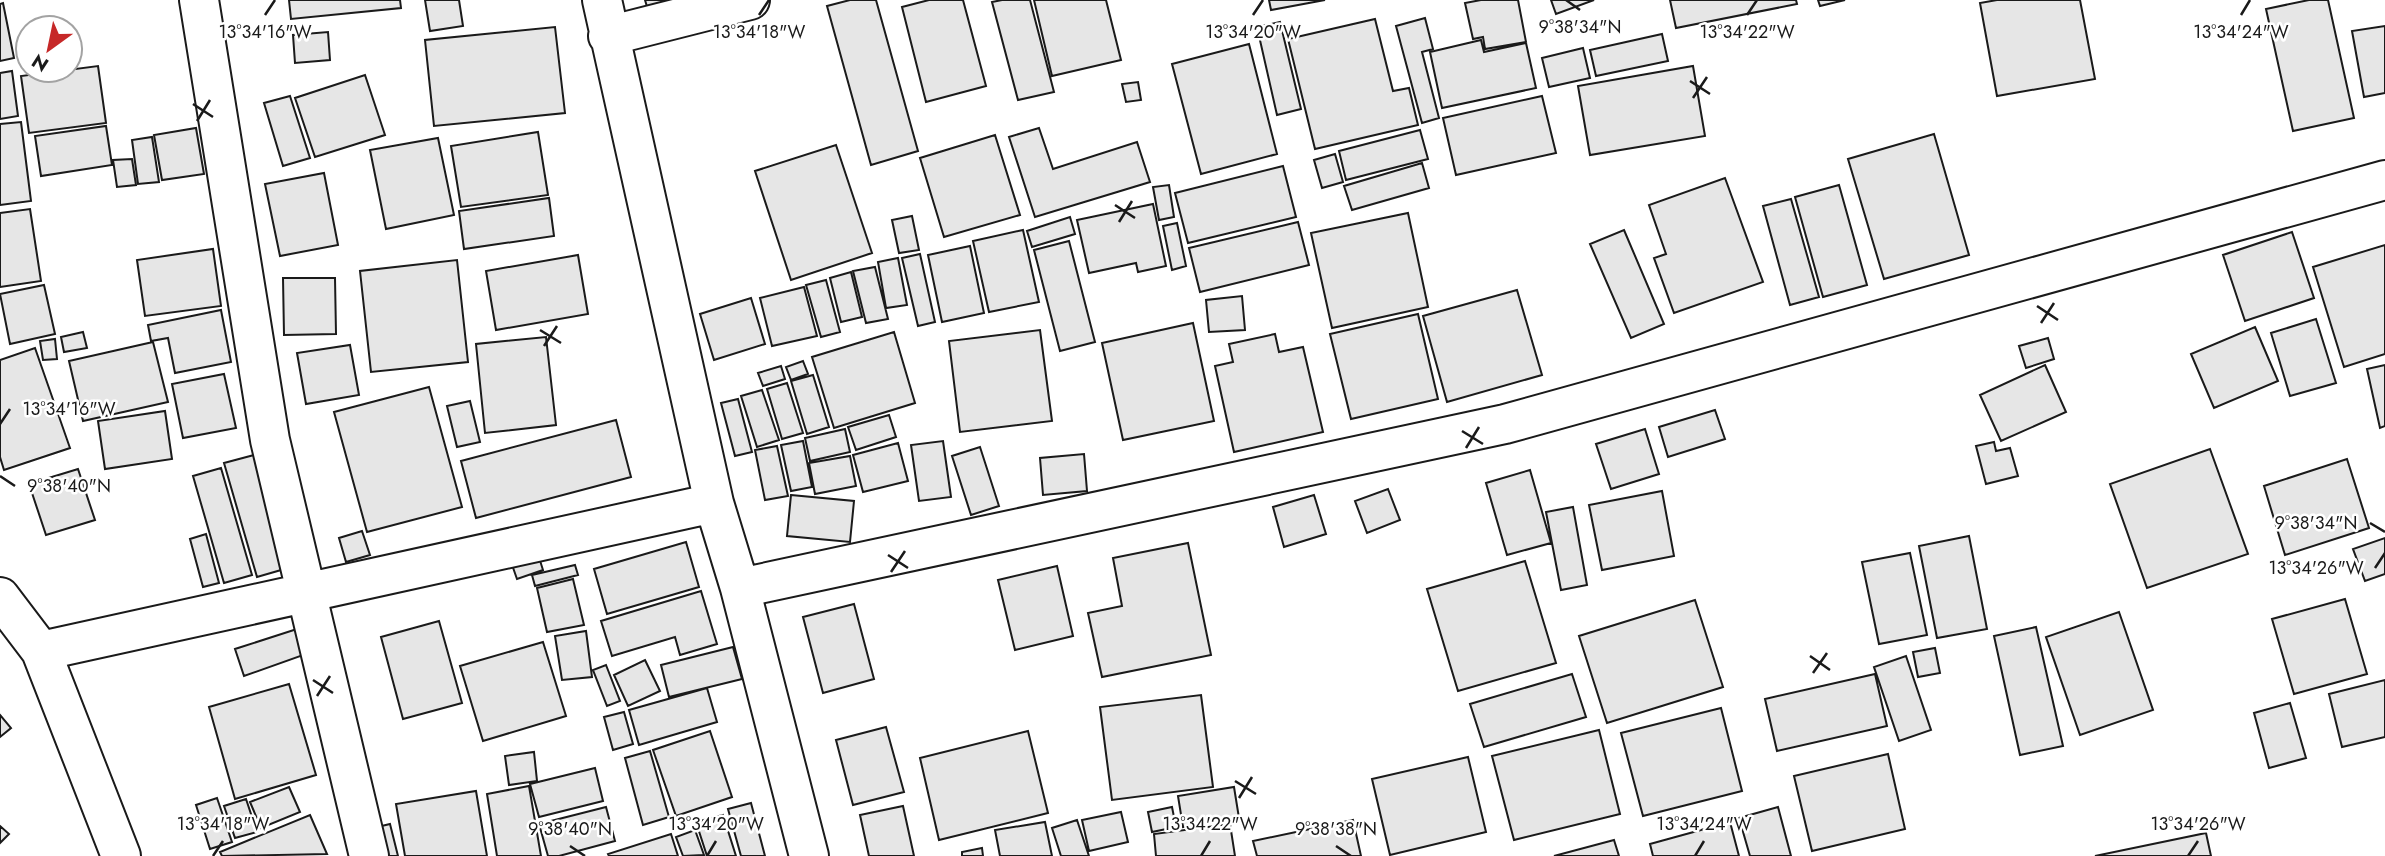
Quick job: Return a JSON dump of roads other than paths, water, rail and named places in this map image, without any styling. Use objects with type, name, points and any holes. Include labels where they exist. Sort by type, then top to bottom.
[{"type":"street","points":[[199,0],[270,440],[369,856]]},
{"type":"street","points":[[750,0],[605,18],[714,503],[740,588],[809,856]]},
{"type":"street","points":[[740,588],[1505,424],[2385,180]]},
{"type":"street","points":[[41,651],[714,503]]},
{"type":"street","points":[[0,597],[41,651],[121,856]]}]
